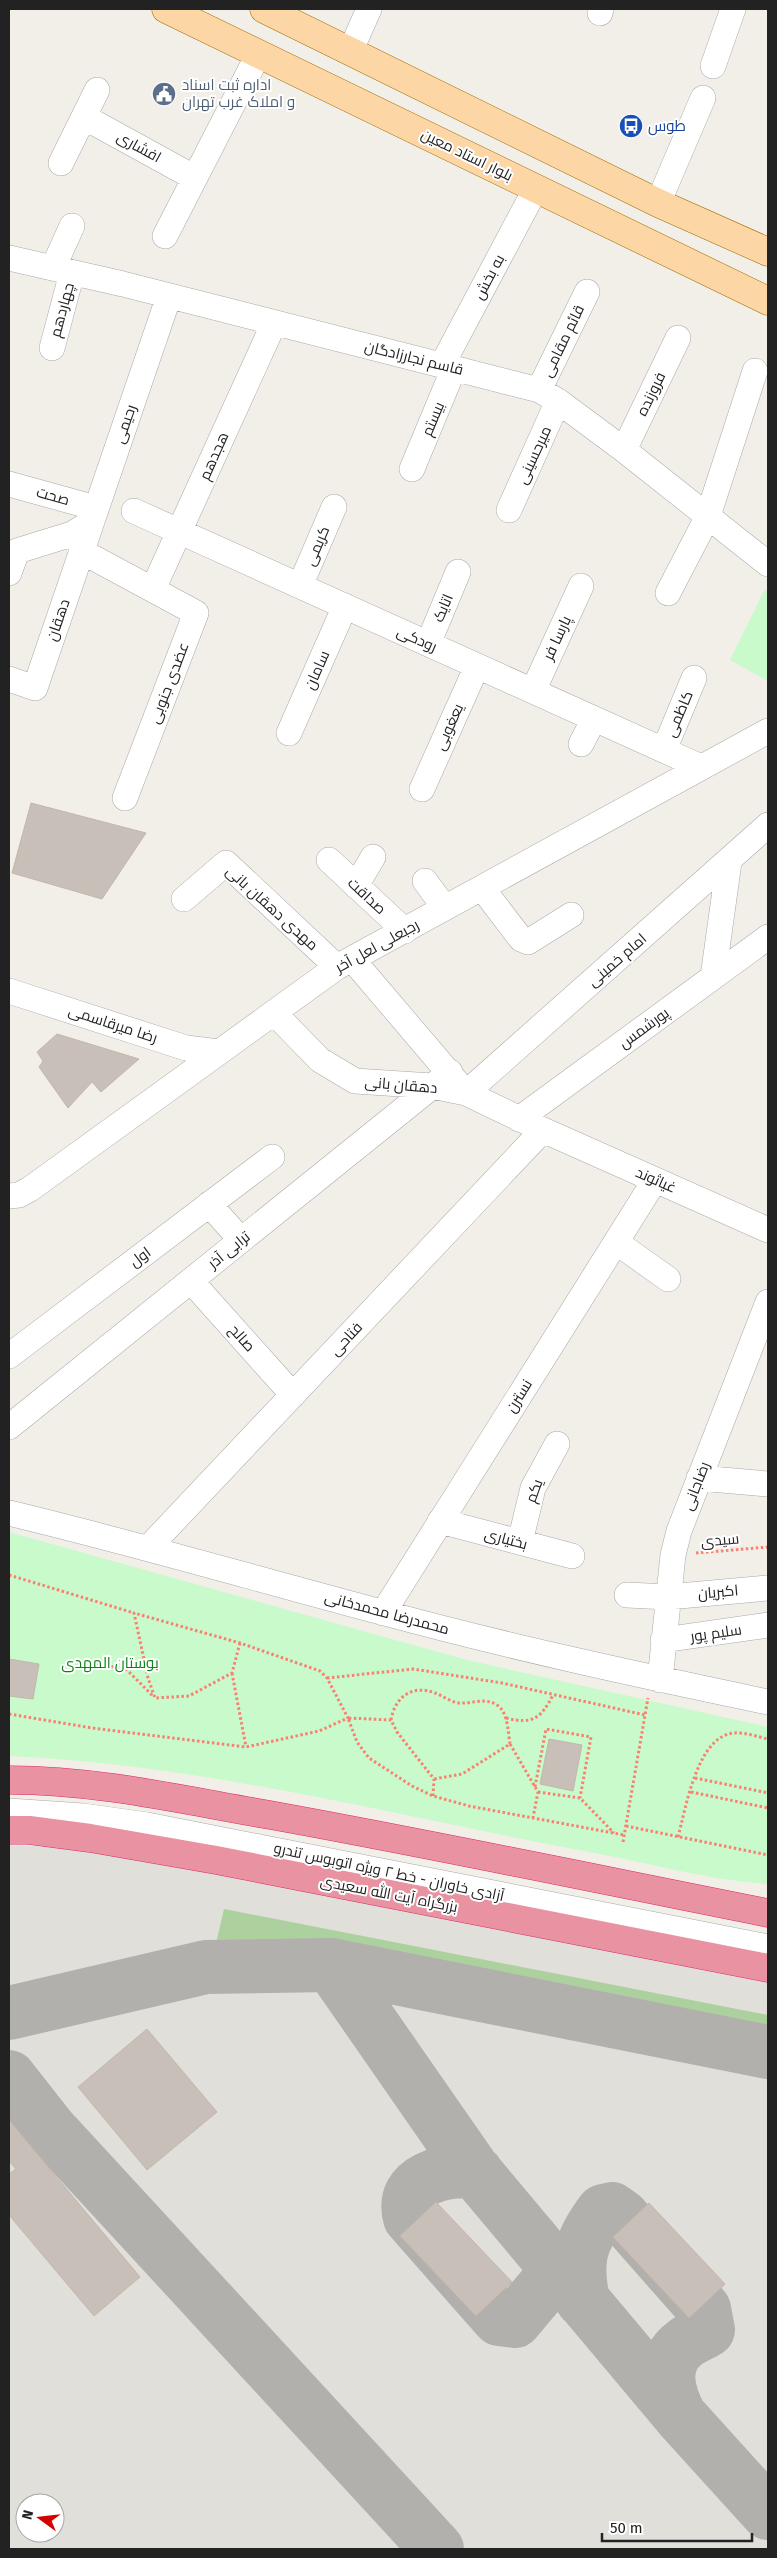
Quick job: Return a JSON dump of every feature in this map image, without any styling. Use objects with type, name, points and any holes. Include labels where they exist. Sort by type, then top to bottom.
[{"type":"highway","points":[[9,1780],[77,1782],[118,1787],[768,1913]]},
{"type":"highway","name":"بزرگراه آیت الله سعیدی","points":[[9,1830],[29,1830],[90,1838],[216,1860],[768,1968]]},
{"type":"main road","name":"بلوار استاد معین","points":[[166,9],[768,301]]},
{"type":"main road","points":[[264,9],[658,203],[760,248]]},
{"type":"main road","points":[[631,234],[655,238],[662,236],[667,230],[670,219],[658,203]]},
{"type":"main road","points":[[727,280],[711,263],[710,256],[714,243],[725,238],[760,248]]},
{"type":"street","points":[[350,52],[369,9]]},
{"type":"street","points":[[713,66],[734,9]]},
{"type":"street","points":[[165,236],[258,55]]},
{"type":"street","points":[[61,163],[97,90]]},
{"type":"street","points":[[658,203],[703,98]]},
{"type":"street","name":"افشاری","points":[[84,117],[195,178]]},
{"type":"street","name":"به بخش","points":[[448,367],[536,188]]},
{"type":"street","name":"چهاردهم","points":[[52,348],[62,270],[72,226]]},
{"type":"street","name":"قاسم نجارزادگان","points":[[9,258],[169,296],[448,367],[549,395],[624,450],[768,564]]},
{"type":"street","name":"قائم مقامی","points":[[549,395],[586,292]]},
{"type":"street","name":"رحیمی","points":[[81,551],[169,296]]},
{"type":"street","name":"هجدهم","points":[[153,589],[274,323]]},
{"type":"street","name":"فروزنده","points":[[624,450],[678,338]]},
{"type":"street","name":"بیستم","points":[[412,469],[448,367]]},
{"type":"street","points":[[668,593],[708,516],[755,371]]},
{"type":"street","name":"میرحسینی","points":[[509,510],[549,395]]},
{"type":"street","name":"صحت","points":[[9,484],[94,515]]},
{"type":"street","name":"کریمی","points":[[300,586],[334,506]]},
{"type":"street","name":"رودکی","points":[[134,511],[701,767]]},
{"type":"street","points":[[9,573],[18,552],[72,534],[94,515]]},
{"type":"street","points":[[81,551],[153,589]]},
{"type":"street","name":"دهقان","points":[[9,679],[35,688],[81,551]]},
{"type":"street","name":"اتایک","points":[[428,644],[458,572]]},
{"type":"street","name":"پارسا فر","points":[[533,691],[581,586]]},
{"type":"street","name":"عضدی جنوبی","points":[[125,798],[196,613],[153,589]]},
{"type":"street","name":"سامان","points":[[290,733],[345,606]]},
{"type":"street","name":"یعغوبی","points":[[422,789],[477,666]]},
{"type":"street","name":"کاظمی","points":[[664,750],[694,678]]},
{"type":"street","points":[[580,744],[594,719]]},
{"type":"street","name":"رجبعلی لعل آخر","points":[[9,1196],[19,1195],[30,1189],[344,963],[768,731]]},
{"type":"street","name":"امام خمینی","points":[[466,1093],[768,826]]},
{"type":"street","points":[[356,886],[373,857]]},
{"type":"street","name":"صداقت","points":[[330,860],[404,931]]},
{"type":"street","points":[[713,977],[729,862]]},
{"type":"street","name":"مهدی دهقان بانی","points":[[184,899],[226,863],[344,963]]},
{"type":"street","points":[[425,881],[445,908]]},
{"type":"street","points":[[482,888],[521,939],[528,942],[571,915]]},
{"type":"street","name":"پورشمس","points":[[519,1119],[768,937]]},
{"type":"street","points":[[344,963],[441,1079]]},
{"type":"street","name":"رضا میرقاسمی","points":[[9,991],[186,1048],[219,1052]]},
{"type":"street","name":"دهقان بانی","points":[[274,1014],[320,1060],[355,1081],[441,1079],[543,1130]]},
{"type":"street","name":"ترابی آذر","points":[[9,1427],[441,1079]]},
{"type":"street","name":"غیاثوند","points":[[543,1130],[768,1230]]},
{"type":"street","name":"فتاحی","points":[[149,1547],[543,1130]]},
{"type":"street","name":"اول","points":[[9,1356],[272,1157]]},
{"type":"street","name":"نسترن","points":[[383,1613],[655,1180]]},
{"type":"street","points":[[209,1204],[241,1240]]},
{"type":"street","points":[[616,1242],[668,1279]]},
{"type":"street","name":"صالح","points":[[191,1281],[293,1395]]},
{"type":"street","name":"رضاجانی","points":[[656,1679],[663,1640],[673,1555],[679,1531],[768,1302]]},
{"type":"street","name":"یکم","points":[[520,1542],[533,1488],[557,1444]]},
{"type":"street","points":[[699,1478],[768,1484]]},
{"type":"street","name":"محمدرضا محمدخانی","points":[[9,1513],[149,1547],[383,1613],[656,1679],[768,1702]]},
{"type":"street","name":"بختیاری","points":[[440,1521],[572,1556]]},
{"type":"street","name":"اکبریان","points":[[627,1595],[668,1597],[768,1588]]},
{"type":"street","name":"سلیم پور","points":[[663,1640],[768,1624]]},
{"type":"street","name":"آزادی خاوران - خط ۲ ویژه اتوبوس تندرو","points":[[9,1801],[78,1804],[208,1826],[768,1935]]},
{"type":"street","name":"آزادی خاوران - خط ۲ ویژه اتوبوس تندرو","points":[[9,1810],[84,1816],[147,1825],[768,1947]]},
{"type":"path","name":"سیدی","points":[[673,1555],[768,1547]]},
{"type":"path","points":[[9,1574],[240,1644],[320,1671],[327,1678],[348,1718],[357,1742],[369,1758],[412,1786],[433,1796],[469,1806],[624,1835]]},
{"type":"path","points":[[134,1613],[148,1678],[155,1698]]},
{"type":"path","points":[[240,1644],[232,1673],[246,1747]]},
{"type":"path","points":[[96,1665],[125,1668],[155,1698],[189,1696],[232,1673]]},
{"type":"path","points":[[327,1678],[413,1669],[502,1683],[645,1715]]},
{"type":"path","points":[[623,1842],[645,1715],[656,1679]]},
{"type":"path","points":[[433,1796],[434,1779],[397,1732],[391,1720],[392,1711],[403,1694],[418,1689],[432,1692],[457,1702],[488,1701],[498,1706],[506,1718],[510,1744],[538,1792],[533,1818]]},
{"type":"path","points":[[506,1718],[526,1721],[537,1718],[544,1712],[553,1694]]},
{"type":"path","points":[[9,1714],[92,1728],[246,1747],[319,1731],[348,1718],[391,1720]]},
{"type":"path","points":[[535,1787],[546,1729],[591,1738],[580,1798]]},
{"type":"path","points":[[678,1837],[701,1759],[713,1744],[729,1734],[736,1733],[768,1740]]},
{"type":"path","points":[[434,1779],[462,1774],[510,1744]]},
{"type":"path","points":[[695,1778],[768,1793]]},
{"type":"path","points":[[538,1792],[580,1798],[614,1833]]},
{"type":"path","points":[[691,1792],[768,1808]]},
{"type":"path","points":[[626,1826],[768,1855]]},
{"type":"shaded area","points":[[9,1845],[79,1848],[768,1979],[768,2549],[9,2549]]},
{"type":"green space","points":[[765,589],[768,592],[768,681],[730,660]]},
{"type":"green space","name":"بوستان المهدی","points":[[9,1532],[467,1660],[768,1727],[768,1884],[700,1875],[373,1808],[228,1781],[83,1761],[9,1756]]},
{"type":"green space","points":[[224,1909],[768,2015],[768,2043],[328,1958],[214,1952]]},
{"type":"building","points":[[31,803],[146,833],[102,899],[12,873]]},
{"type":"building","points":[[57,1034],[139,1059],[101,1092],[92,1082],[68,1108],[39,1067],[43,1061],[37,1052]]},
{"type":"building","points":[[9,1659],[39,1664],[33,1699],[9,1696]]},
{"type":"building","points":[[549,1739],[582,1745],[573,1791],[540,1784]]},
{"type":"building","points":[[147,2029],[217,2112],[147,2170],[78,2087]]},
{"type":"building","points":[[9,2120],[140,2277],[94,2316],[9,2215],[9,2174],[16,2169],[9,2161]]},
{"type":"building","points":[[436,2202],[512,2282],[476,2316],[400,2236]]},
{"type":"building","points":[[649,2203],[725,2284],[689,2318],[613,2237]]},
{"type":"taxiway","points":[[331,1965],[472,2168],[680,2416],[768,2513]]},
{"type":"taxiway","points":[[9,2013],[206,1967],[331,1965],[768,2052]]},
{"type":"taxiway","points":[[9,2077],[49,2128],[437,2549]]},
{"type":"taxiway","points":[[476,2172],[451,2172],[427,2179],[418,2185],[411,2194],[408,2204],[410,2218],[499,2319],[515,2321],[546,2284],[559,2283],[573,2288]]},
{"type":"taxiway","points":[[583,2301],[579,2264],[584,2243],[603,2211],[612,2209],[622,2216],[704,2309],[708,2330],[687,2342],[676,2352],[671,2360],[668,2378],[669,2388],[680,2416]]},
{"type":"place","name":"اداره ثبت اسناد و املاک غرب تهران","points":[[164,94]]},
{"type":"place","name":"طوس","points":[[631,126]]}]
